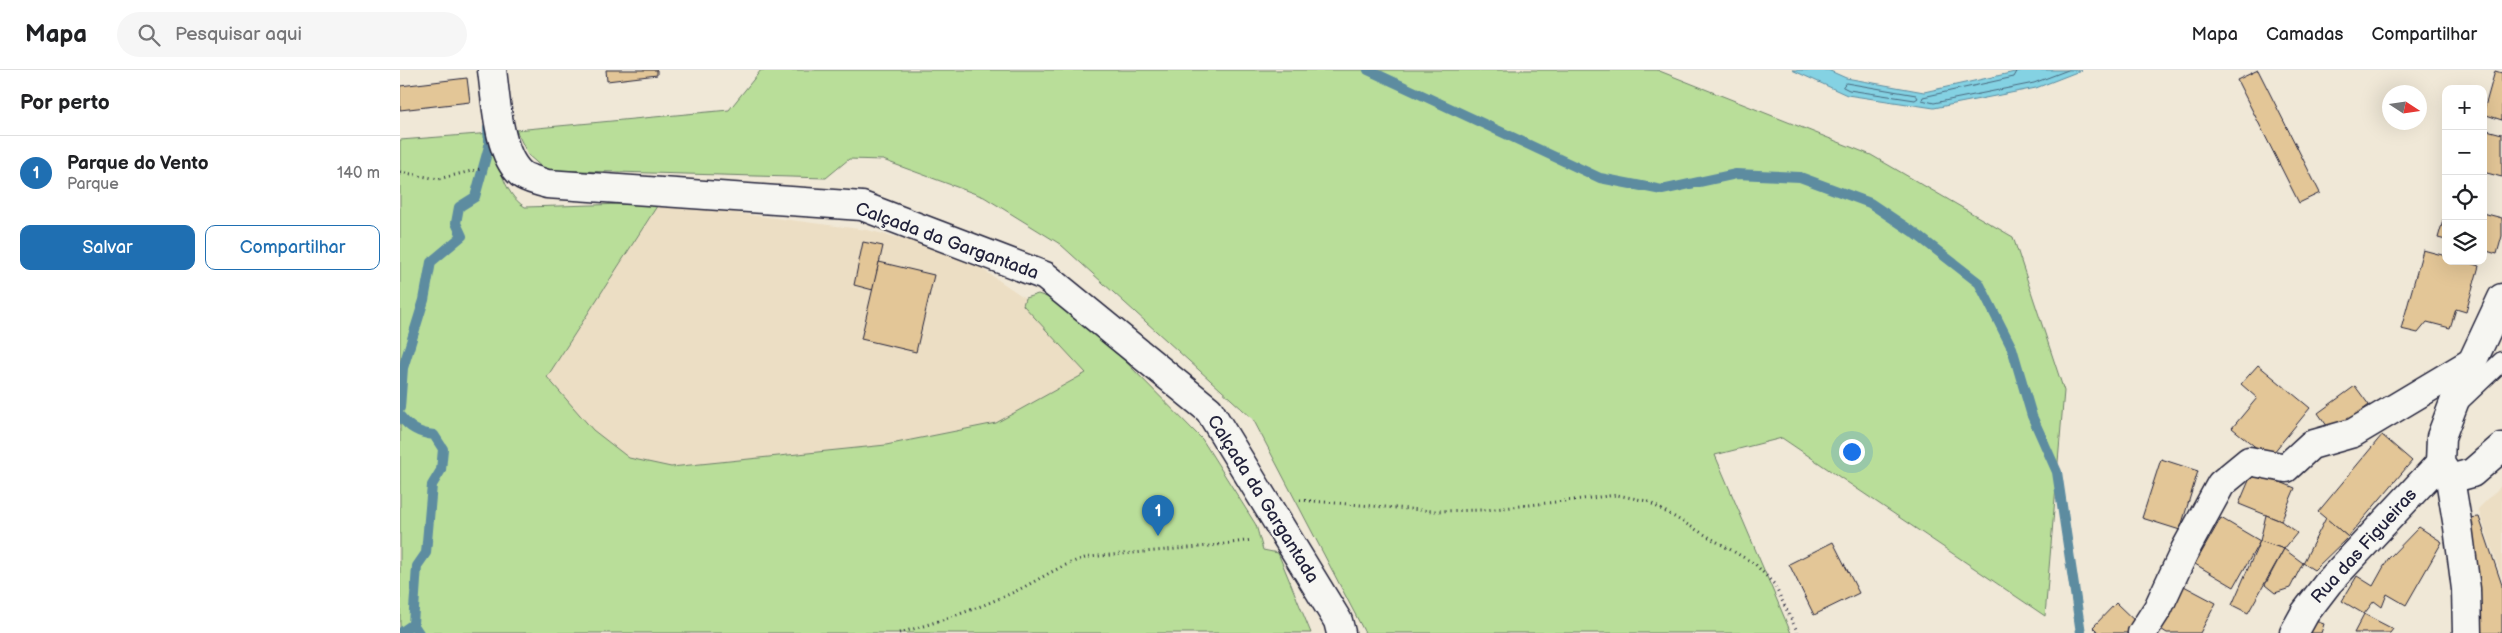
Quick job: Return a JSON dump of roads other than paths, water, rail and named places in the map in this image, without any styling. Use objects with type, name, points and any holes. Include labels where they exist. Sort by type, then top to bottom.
[{"type":"street","name":"Calçada da Gargantada","points":[[492,70],[502,132],[510,161],[522,175],[547,184],[862,206],[1045,276],[1209,410],[1338,621],[1341,633]]},
{"type":"street","points":[[2467,633],[2466,590],[2445,471],[2441,437],[2472,362],[2502,298]]},
{"type":"street","points":[[2142,633],[2158,608],[2185,550],[2221,484],[2249,461],[2286,468],[2311,445],[2353,433],[2472,362]]},
{"type":"street","points":[[2445,471],[2472,473],[2502,447]]},
{"type":"street","name":"Rua das Figueiras","points":[[2294,633],[2304,613],[2328,583],[2445,471]]},
{"type":"lane","points":[[2452,408],[2502,361]]},
{"type":"water","points":[[1792,70],[1828,70],[1846,78],[1924,92],[2024,70],[2082,70],[2036,88],[1934,108],[1847,95]]},
{"type":"waterway","points":[[1368,70],[1600,178],[1662,190],[1736,174],[1800,177],[1870,203],[1916,234],[1979,283],[2012,348],[2032,416],[2057,472],[2081,633]]},
{"type":"waterway","points":[[400,408],[403,368],[424,300],[431,262],[462,236],[456,223],[459,207],[475,197],[489,146],[488,127]]},
{"type":"waterway","points":[[400,416],[415,429],[434,435],[443,449],[441,470],[432,485],[426,553],[417,566],[413,624],[419,633]]},
{"type":"waterway","points":[[400,633],[413,624]]},
{"type":"place","name":"Parque do Vento","points":[[1158,536]]}]
